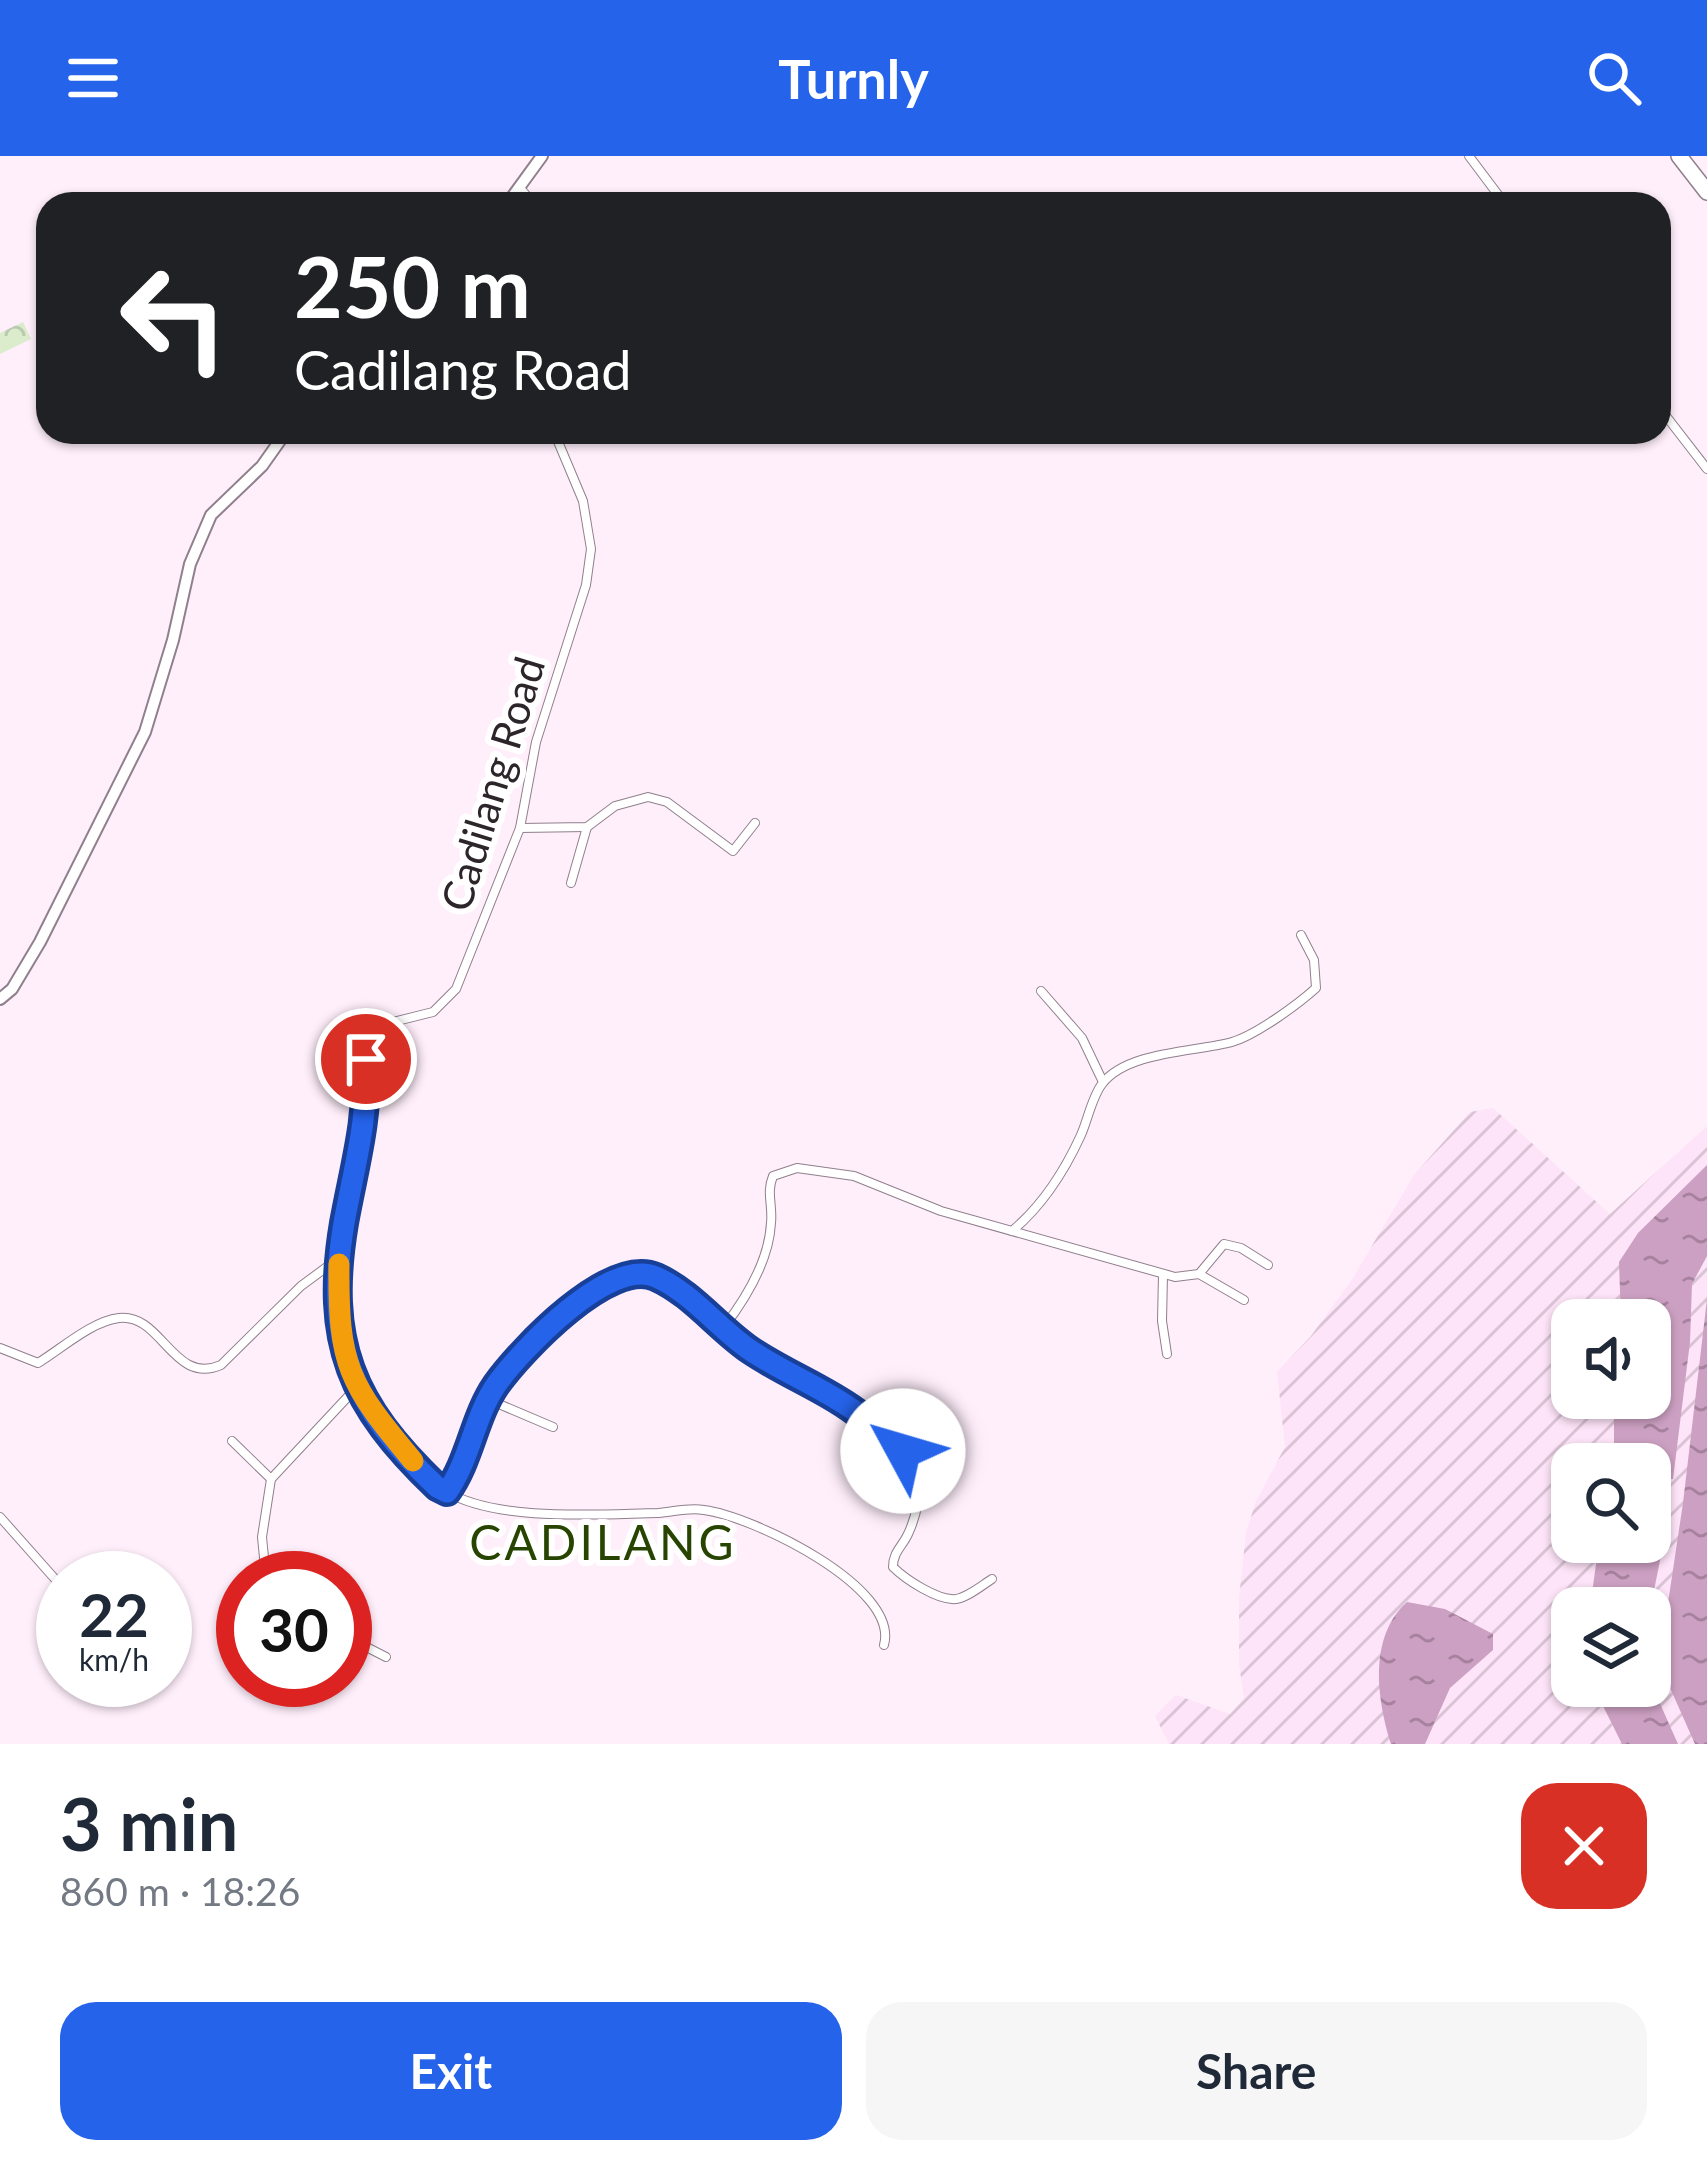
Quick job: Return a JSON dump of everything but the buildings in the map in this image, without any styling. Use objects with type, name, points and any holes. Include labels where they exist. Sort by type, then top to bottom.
[{"type":"highway","points":[[1679,156],[1707,192]]},
{"type":"street","points":[[515,192],[542,156]]},
{"type":"street","points":[[1472,157],[1497,192]]},
{"type":"street","points":[[519,187],[523,192]]},
{"type":"street","points":[[1671,422],[1707,469]]},
{"type":"street","points":[[0,999],[12,989],[40,942],[145,732],[190,565],[211,515],[262,466],[278,444]]},
{"type":"street","name":"Cadilang Road","points":[[447,1492],[425,1475],[356,1388],[340,1344],[339,1258],[368,1106],[366,1059],[373,1027],[433,1012],[456,989],[520,828],[536,742],[586,585],[591,549],[583,501],[559,444]]},
{"type":"street","points":[[520,828],[587,827],[615,806],[648,797],[667,802],[734,851],[754,824]]},
{"type":"street","points":[[572,883],[587,827]]},
{"type":"street","points":[[1011,1232],[1031,1215],[1057,1178],[1103,1082],[1160,1054],[1236,1042],[1316,988],[1314,960],[1301,935]]},
{"type":"street","points":[[1041,991],[1082,1038],[1103,1082]]},
{"type":"street","points":[[724,1327],[743,1302],[766,1252],[772,1219],[767,1189],[773,1176],[797,1168],[854,1176],[941,1211],[1162,1274],[1186,1278],[1198,1274],[1224,1244],[1241,1248],[1268,1265]]},
{"type":"street","points":[[0,1348],[38,1363],[106,1321],[131,1318],[179,1360],[209,1370],[221,1365],[301,1286],[339,1258]]},
{"type":"street","points":[[884,1645],[883,1614],[865,1592],[811,1556],[731,1517],[691,1508],[664,1513],[507,1509],[447,1492],[459,1475],[487,1399],[575,1302],[604,1284],[652,1274],[747,1347],[867,1420],[903,1451],[916,1468],[920,1487],[910,1531],[893,1556],[893,1567],[902,1576],[947,1599],[961,1599],[992,1579]]},
{"type":"street","points":[[1162,1274],[1167,1354]]},
{"type":"street","points":[[1198,1274],[1244,1300]]},
{"type":"street","points":[[263,1551],[271,1479],[356,1388]]},
{"type":"street","points":[[487,1399],[553,1427]]},
{"type":"street","points":[[232,1441],[271,1479]]},
{"type":"street","points":[[0,1516],[36,1557]]},
{"type":"street","points":[[372,1650],[386,1657]]},
{"type":"shaded area","points":[[1493,1108],[1610,1214],[1707,1126],[1707,1744],[1169,1744],[1155,1716],[1176,1695],[1230,1714],[1244,1698],[1239,1598],[1246,1533],[1256,1501],[1285,1447],[1277,1372],[1311,1336],[1351,1281],[1414,1175],[1470,1112]]},
{"type":"green space","points":[[23,322],[31,339],[0,354],[0,333]]},
{"type":"water","points":[[1707,1165],[1707,1256],[1692,1284],[1690,1342],[1673,1479],[1671,1443],[1614,1443],[1614,1419],[1671,1419],[1671,1299],[1620,1299],[1619,1262],[1638,1233]]},
{"type":"water","points":[[1707,1299],[1707,1744],[1695,1744],[1671,1690],[1670,1587]]},
{"type":"water","points":[[1596,1563],[1660,1563],[1655,1587],[1593,1587]]},
{"type":"water","points":[[1407,1602],[1445,1609],[1493,1634],[1493,1650],[1450,1688],[1425,1744],[1391,1744],[1382,1708],[1381,1650],[1395,1616]]},
{"type":"water","points":[[1604,1707],[1662,1707],[1678,1744],[1622,1744]]},
{"type":"slow traffic","points":[[339,1264],[340,1344],[349,1373],[413,1461]]},
{"type":"district","name":"CADILANG","points":[[603,1543]]},
{"type":"route","points":[[366,1059],[368,1106],[339,1258],[340,1344],[356,1388],[437,1487],[447,1492],[459,1475],[487,1399],[500,1380],[575,1302],[604,1284],[637,1274],[652,1274],[671,1286],[747,1347],[840,1401],[903,1451]]}]
